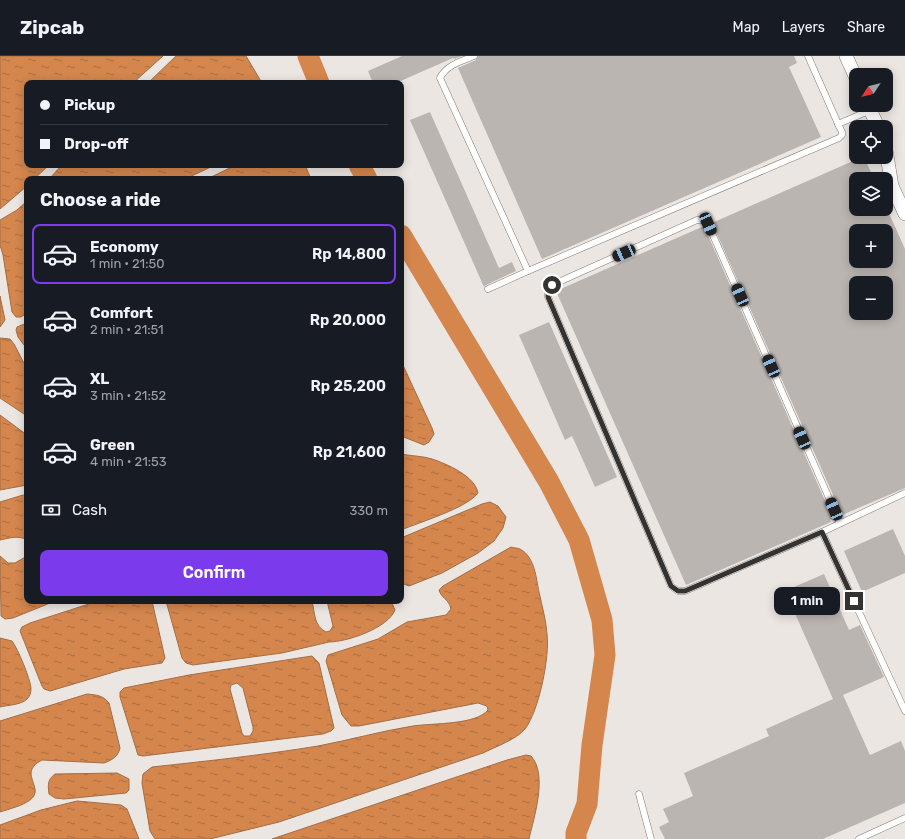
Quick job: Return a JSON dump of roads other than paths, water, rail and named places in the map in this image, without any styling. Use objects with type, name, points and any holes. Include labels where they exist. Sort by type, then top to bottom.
[{"type":"street","points":[[846,56],[851,68]]},
{"type":"street","points":[[888,164],[892,186],[905,214]]},
{"type":"lane","points":[[474,56],[448,68],[442,73],[440,78],[528,271]]},
{"type":"lane","points":[[488,289],[839,138],[842,135],[839,126],[808,56]]},
{"type":"lane","points":[[839,126],[838,124],[861,112]]},
{"type":"lane","points":[[840,523],[708,224],[704,220],[697,220],[552,285],[548,290],[548,297],[671,586],[678,591],[685,591],[822,532],[905,494]]},
{"type":"lane","points":[[822,532],[905,711]]},
{"type":"lane","points":[[639,794],[651,839]]},
{"type":"lane","points":[[859,839],[905,818]]},
{"type":"water","points":[[0,56],[163,56],[136,80],[24,80],[24,168],[46,168],[37,176],[24,176],[24,189],[0,209]]},
{"type":"water","points":[[176,56],[246,56],[260,80],[151,80]]},
{"type":"water","points":[[59,168],[209,168],[191,176],[52,176]]},
{"type":"water","points":[[230,168],[306,168],[310,176],[238,176],[213,176]]},
{"type":"water","points":[[24,204],[24,315],[21,317],[16,317],[12,312],[0,245],[0,220],[17,210]]},
{"type":"water","points":[[0,296],[5,320],[0,327]]},
{"type":"water","points":[[24,324],[24,345],[18,337],[16,330],[17,327]]},
{"type":"water","points":[[0,338],[10,339],[24,363],[24,414],[0,398]]},
{"type":"water","points":[[404,367],[434,434],[429,442],[424,445],[404,437]]},
{"type":"water","points":[[0,415],[24,433],[24,486],[0,490]]},
{"type":"water","points":[[404,454],[428,458],[452,467],[472,481],[476,487],[478,493],[472,499],[431,519],[404,529]]},
{"type":"water","points":[[24,495],[24,538],[17,537],[0,540],[0,502]]},
{"type":"water","points":[[490,502],[498,506],[506,517],[503,528],[494,541],[478,553],[442,573],[409,586],[404,584],[404,537]]},
{"type":"water","points":[[511,547],[520,549],[532,562],[536,574],[547,634],[547,656],[539,697],[530,721],[521,733],[483,753],[279,822],[210,839],[155,839],[150,831],[142,783],[143,774],[152,767],[318,746],[401,728],[464,721],[482,715],[488,710],[487,706],[478,703],[359,726],[351,726],[342,715],[326,661],[328,655],[378,639],[407,622],[446,615],[451,609],[449,603],[441,595],[439,590],[443,586]]},
{"type":"water","points":[[0,556],[8,563],[15,563],[24,558],[24,604],[48,604],[13,618],[5,619],[1,616]]},
{"type":"water","points":[[89,604],[153,604],[165,658],[162,663],[124,669],[50,691],[44,689],[42,686],[20,631],[22,627]]},
{"type":"water","points":[[167,604],[313,604],[317,623],[326,632],[330,631],[333,626],[328,604],[392,604],[395,610],[391,617],[376,628],[346,640],[329,642],[282,653],[193,665],[186,663],[182,658]]},
{"type":"water","points":[[0,638],[12,641],[26,671],[30,683],[31,693],[27,699],[18,704],[0,707]]},
{"type":"water","points":[[312,656],[319,663],[334,728],[323,734],[143,756],[138,755],[120,697],[120,692],[124,688],[189,675]],"holes":[[[237,683],[243,688],[253,727],[253,731],[250,736],[244,736],[242,733],[230,689],[231,685]]]},
{"type":"water","points":[[87,694],[102,697],[109,703],[120,748],[116,756],[104,763],[42,760],[34,766],[32,770],[31,775],[35,788],[34,796],[23,804],[0,812],[0,721]]},
{"type":"water","points":[[526,755],[531,756],[536,764],[539,774],[538,796],[529,839],[272,839],[507,760]]},
{"type":"water","points":[[117,773],[129,779],[129,790],[126,793],[64,799],[55,798],[49,794],[49,783],[55,774]]},
{"type":"water","points":[[77,801],[121,805],[127,809],[139,839],[0,839],[0,825],[41,810]]},
{"type":"waterway","points":[[308,56],[318,80]]},
{"type":"waterway","points":[[361,168],[365,176]]},
{"type":"waterway","points":[[404,240],[549,482],[579,540],[602,620],[605,655],[592,745],[587,804],[576,833],[576,839]]}]
